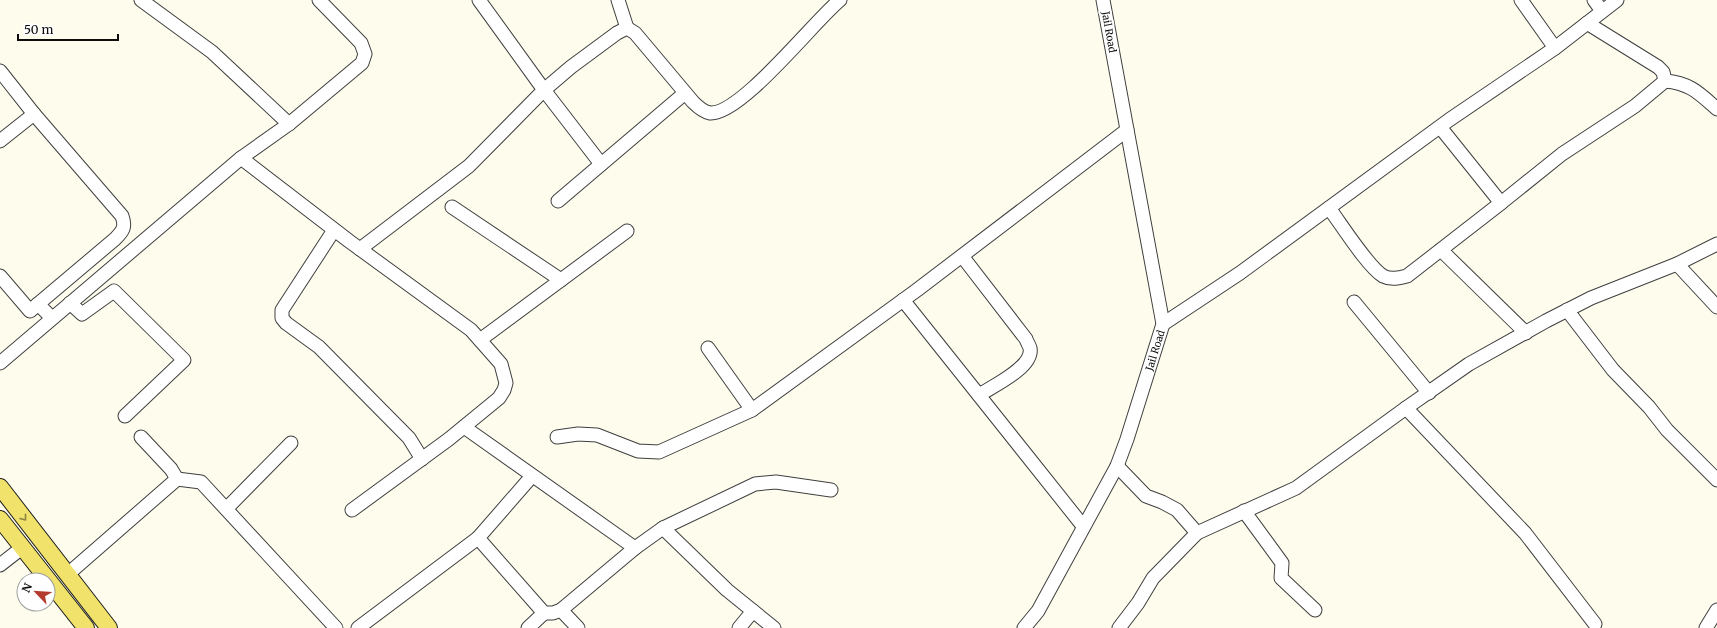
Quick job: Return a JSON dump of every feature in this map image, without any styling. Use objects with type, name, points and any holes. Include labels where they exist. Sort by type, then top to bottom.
[{"type":"main road","points":[[0,487],[109,628]]},
{"type":"main road","points":[[0,519],[86,628]]},
{"type":"street","points":[[141,0],[212,52],[289,124]]},
{"type":"street","points":[[0,363],[241,158],[289,124],[362,63],[365,54],[361,43],[319,0]]},
{"type":"street","points":[[478,0],[601,164]]},
{"type":"street","points":[[618,0],[627,28],[641,39],[700,109],[710,113],[721,111],[767,75],[840,0]]},
{"type":"street","name":"Jail Road","points":[[1024,628],[1038,611],[1117,466],[1163,324],[1103,0]]},
{"type":"street","points":[[1521,0],[1555,48]]},
{"type":"street","points":[[1594,0],[1602,11]]},
{"type":"street","points":[[1163,324],[1240,273],[1440,127],[1555,48],[1617,0]]},
{"type":"street","points":[[1587,23],[1658,67],[1663,72],[1665,81]]},
{"type":"street","points":[[360,249],[468,166],[544,90],[577,62],[617,33],[627,28]]},
{"type":"street","points":[[0,71],[34,114],[122,216],[125,223],[123,231],[115,239],[30,311],[0,276]]},
{"type":"street","points":[[1329,208],[1374,268],[1384,276],[1396,279],[1407,276],[1562,154],[1635,106],[1665,81],[1681,83],[1693,88],[1717,109]]},
{"type":"street","points":[[558,201],[685,93]]},
{"type":"street","points":[[0,141],[34,114]]},
{"type":"street","points":[[1440,127],[1501,203]]},
{"type":"street","points":[[557,437],[578,434],[597,435],[638,451],[659,452],[752,410],[904,300],[1127,130]]},
{"type":"street","points":[[241,158],[334,230],[471,330],[501,364],[506,383],[499,398],[464,427],[352,510]]},
{"type":"street","points":[[452,207],[561,280]]},
{"type":"street","points":[[334,230],[282,310],[282,318],[286,323],[319,347],[404,432],[422,459]]},
{"type":"street","points":[[480,340],[627,231]]},
{"type":"street","points":[[1120,628],[1138,603],[1153,578],[1197,533],[1296,488],[1469,364],[1591,298],[1677,264],[1717,244]]},
{"type":"street","points":[[1441,250],[1526,333]]},
{"type":"street","points":[[962,256],[1026,339],[1030,348],[1029,356],[1020,369],[979,395]]},
{"type":"street","points":[[1677,264],[1717,306]]},
{"type":"street","points":[[70,303],[82,314],[114,291],[184,360],[125,416]]},
{"type":"street","points":[[904,300],[1083,526]]},
{"type":"street","points":[[1354,302],[1429,393]]},
{"type":"street","points":[[38,304],[52,318]]},
{"type":"street","points":[[1567,310],[1613,370],[1649,407],[1677,440],[1717,480]]},
{"type":"street","points":[[708,348],[752,410]]},
{"type":"street","points":[[1406,408],[1525,533],[1595,627]]},
{"type":"street","points":[[464,427],[635,548]]},
{"type":"street","points":[[141,437],[172,469],[176,479]]},
{"type":"street","points":[[227,508],[291,443]]},
{"type":"street","points":[[1117,466],[1146,496],[1177,510],[1197,533]]},
{"type":"street","points":[[358,628],[478,538],[532,476]]},
{"type":"street","points":[[68,574],[176,479],[201,482],[227,508],[336,628]]},
{"type":"street","points":[[528,628],[544,613],[553,613],[561,610],[635,548],[663,528],[755,484],[776,482],[831,490]]},
{"type":"street","points":[[1244,512],[1282,563],[1281,578],[1314,610]]},
{"type":"street","points":[[663,528],[727,590],[774,628]]},
{"type":"street","points":[[478,538],[544,613]]},
{"type":"street","points":[[0,565],[23,547]]},
{"type":"street","points":[[561,610],[578,628]]},
{"type":"street","points":[[1706,628],[1717,610]]},
{"type":"street","points":[[739,628],[753,611]]}]
